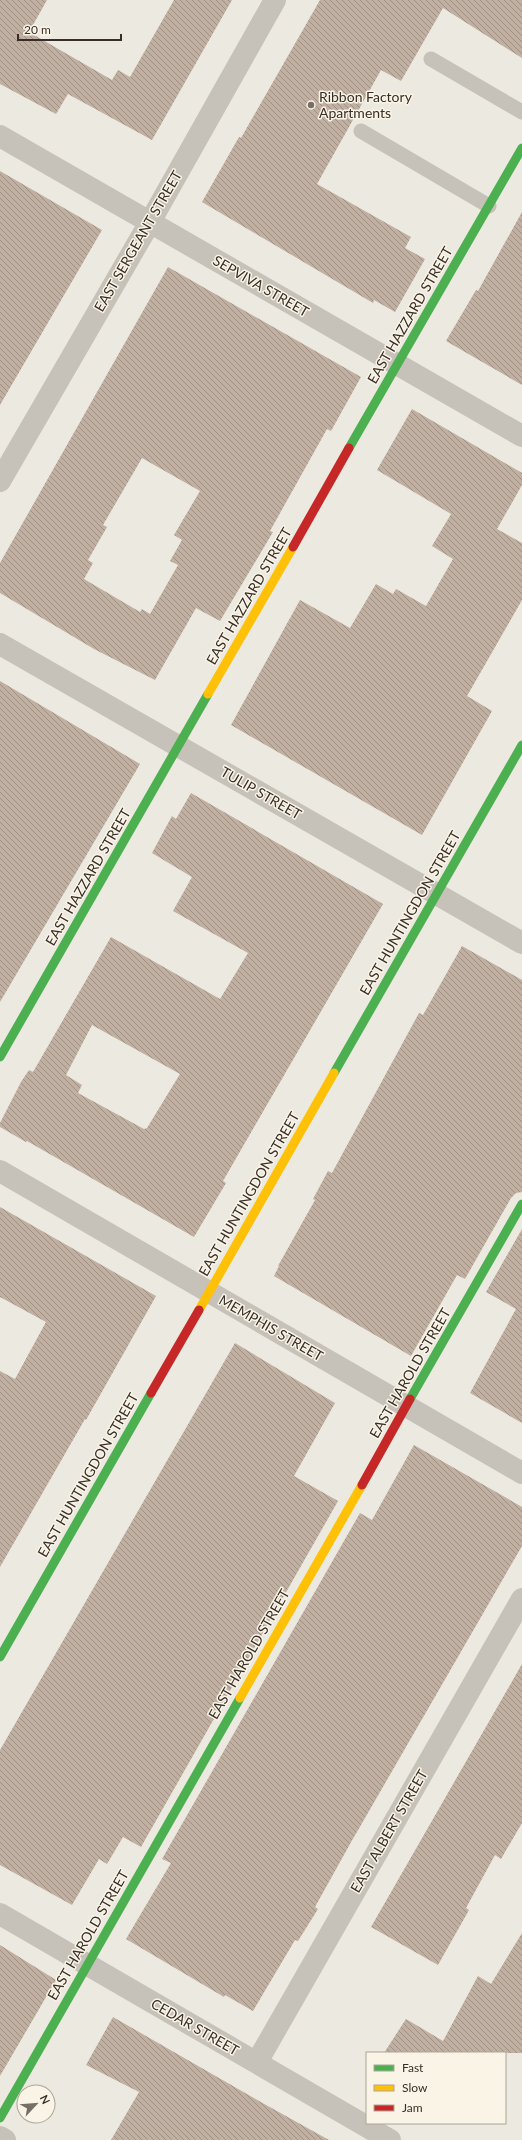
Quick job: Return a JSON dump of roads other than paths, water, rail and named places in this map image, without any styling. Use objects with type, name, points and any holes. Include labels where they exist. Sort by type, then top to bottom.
[{"type":"street","name":"EAST SERGEANT STREET","points":[[0,481],[150,222],[274,0]]},
{"type":"street","name":"SEPVIVA STREET","points":[[0,136],[522,436]]},
{"type":"street","name":"EAST HAZZARD STREET","points":[[0,1058],[522,148]]},
{"type":"street","name":"TULIP STREET","points":[[0,644],[522,943]]},
{"type":"street","name":"EAST HUNTINGDON STREET","points":[[0,1657],[522,746]]},
{"type":"street","name":"MEMPHIS STREET","points":[[0,1171],[407,1408],[522,1473]]},
{"type":"street","name":"EAST HAROLD STREET","points":[[0,2118],[407,1408],[522,1204]]},
{"type":"street","name":"EAST ALBERT STREET","points":[[257,2062],[522,1599]]},
{"type":"street","name":"CEDAR STREET","points":[[0,1914],[390,2140]]},
{"type":"street","points":[[0,2137],[5,2140]]},
{"type":"lane","points":[[431,60],[522,112]]},
{"type":"lane","points":[[361,130],[489,206]]},
{"type":"place","name":"Ribbon Factory Apartments","points":[[311,105]]}]
